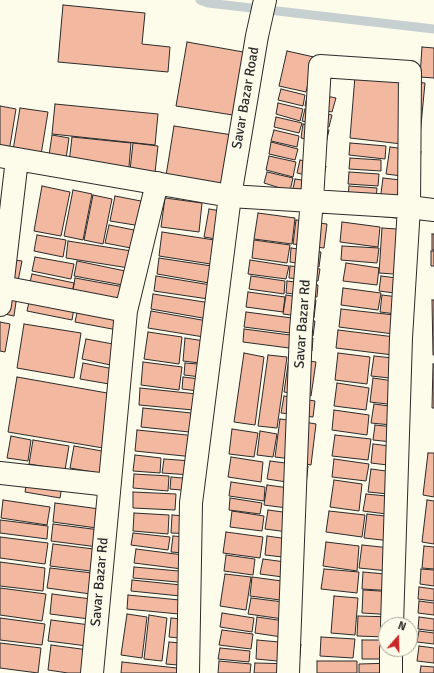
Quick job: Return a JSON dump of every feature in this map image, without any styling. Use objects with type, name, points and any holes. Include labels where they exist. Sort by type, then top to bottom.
[{"type":"street","name":"Savar Bazar Road","points":[[188,673],[191,503],[230,196],[257,36],[265,0]]},
{"type":"street","name":"Savar Bazar Rd","points":[[288,673],[301,330],[312,200],[320,66],[410,72],[409,206]]},
{"type":"street","points":[[126,311],[1,296],[8,158],[230,196],[409,206],[434,210]]},
{"type":"street","name":"Savar Bazar Rd","points":[[92,673],[126,311],[157,183]]},
{"type":"street","points":[[392,617],[402,338],[409,206]]},
{"type":"street","points":[[0,473],[109,485]]},
{"type":"street","points":[[391,657],[391,673]]},
{"type":"building","points":[[63,5],[145,13],[142,44],[170,47],[168,72],[58,62]]},
{"type":"building","points":[[187,42],[249,53],[239,116],[176,106]]},
{"type":"building","points":[[422,47],[434,48],[434,78],[420,77]]},
{"type":"building","points":[[287,51],[314,57],[306,92],[279,86]]},
{"type":"building","points":[[355,76],[425,83],[419,146],[350,138]]},
{"type":"building","points":[[281,89],[305,95],[303,106],[278,100]]},
{"type":"building","points":[[308,92],[336,98],[332,112],[305,106]]},
{"type":"building","points":[[278,103],[303,109],[300,121],[276,114]]},
{"type":"building","points":[[55,104],[158,114],[155,145],[52,134]]},
{"type":"building","points":[[0,106],[16,109],[8,158],[0,157]]},
{"type":"building","points":[[20,108],[48,112],[39,167],[11,162]]},
{"type":"building","points":[[305,109],[332,115],[329,127],[302,121]]},
{"type":"building","points":[[276,117],[302,123],[299,133],[274,127]]},
{"type":"building","points":[[303,124],[329,130],[326,143],[301,138]]},
{"type":"building","points":[[174,126],[239,136],[230,193],[165,182]]},
{"type":"building","points":[[274,130],[299,136],[297,147],[271,141]]},
{"type":"building","points":[[52,135],[69,138],[64,172],[47,169]]},
{"type":"building","points":[[72,137],[131,143],[128,178],[68,172]]},
{"type":"building","points":[[271,142],[298,149],[295,160],[269,154]]},
{"type":"building","points":[[133,143],[158,146],[154,181],[129,179]]},
{"type":"building","points":[[350,143],[386,146],[385,159],[349,155]]},
{"type":"building","points":[[390,147],[421,151],[418,178],[386,174]]},
{"type":"building","points":[[269,156],[296,162],[293,177],[266,170]]},
{"type":"building","points":[[350,158],[381,160],[381,171],[349,169]]},
{"type":"building","points":[[300,160],[326,166],[323,179],[297,173]]},
{"type":"building","points":[[267,172],[293,178],[290,191],[264,183]]},
{"type":"building","points":[[349,172],[379,174],[378,186],[348,184]]},
{"type":"building","points":[[383,178],[418,182],[413,220],[378,216]]},
{"type":"building","points":[[295,179],[308,181],[303,206],[290,204]]},
{"type":"building","points":[[42,186],[70,192],[61,236],[34,231]]},
{"type":"building","points":[[349,186],[377,188],[376,200],[348,197]]},
{"type":"building","points":[[73,190],[92,194],[83,240],[64,236]]},
{"type":"building","points":[[93,195],[112,199],[103,244],[84,240]]},
{"type":"building","points":[[115,196],[146,202],[141,226],[110,221]]},
{"type":"building","points":[[165,198],[202,203],[199,232],[161,227]]},
{"type":"building","points":[[209,209],[233,213],[229,241],[204,237]]},
{"type":"building","points":[[258,213],[295,218],[292,244],[254,239]]},
{"type":"building","points":[[296,220],[327,224],[324,248],[293,244]]},
{"type":"building","points":[[342,222],[380,227],[378,247],[340,242]]},
{"type":"building","points":[[109,225],[139,231],[136,249],[105,243]]},
{"type":"building","points":[[382,228],[397,229],[394,274],[379,273]]},
{"type":"building","points":[[162,232],[221,241],[217,265],[159,256]]},
{"type":"building","points":[[432,234],[434,234],[434,250],[432,250]]},
{"type":"building","points":[[37,235],[66,240],[63,257],[34,251]]},
{"type":"building","points":[[254,240],[290,245],[287,263],[252,258]]},
{"type":"building","points":[[68,241],[138,252],[135,269],[66,258]]},
{"type":"building","points":[[342,246],[379,248],[377,263],[341,260]]},
{"type":"building","points":[[291,248],[321,252],[319,267],[290,262]]},
{"type":"building","points":[[431,251],[434,251],[434,266],[431,266]]},
{"type":"building","points":[[35,257],[74,264],[71,279],[32,271]]},
{"type":"building","points":[[0,258],[22,261],[17,286]]},
{"type":"building","points":[[159,258],[218,267],[215,284],[157,274]]},
{"type":"building","points":[[250,260],[289,266],[286,279],[248,274]]},
{"type":"building","points":[[77,261],[135,273],[133,287],[74,276]]},
{"type":"building","points":[[346,263],[379,268],[377,285],[343,281]]},
{"type":"building","points":[[290,266],[320,269],[318,281],[289,278]]},
{"type":"building","points":[[32,274],[74,283],[71,298],[28,290]]},
{"type":"building","points":[[156,276],[217,286],[215,300],[154,291]]},
{"type":"building","points":[[251,276],[285,281],[284,294],[249,289]]},
{"type":"building","points":[[381,276],[412,280],[410,295],[379,291]]},
{"type":"building","points":[[75,278],[135,289],[131,306],[72,296]]},
{"type":"building","points":[[287,281],[318,285],[317,297],[286,293]]},
{"type":"building","points":[[18,288],[14,316],[0,313]]},
{"type":"building","points":[[343,288],[381,293],[378,310],[341,305]]},
{"type":"building","points":[[248,292],[285,297],[283,312],[246,307]]},
{"type":"building","points":[[31,293],[75,302],[72,320],[27,311]]},
{"type":"building","points":[[153,294],[217,304],[214,320],[151,309]]},
{"type":"building","points":[[286,295],[316,300],[314,318],[283,314]]},
{"type":"building","points":[[382,295],[414,299],[412,316],[380,312]]},
{"type":"building","points":[[80,299],[133,309],[128,332],[75,322]]},
{"type":"building","points":[[432,300],[434,300],[434,355],[433,355]]},
{"type":"building","points":[[341,309],[412,317],[409,336],[339,327]]},
{"type":"building","points":[[151,311],[213,322],[210,338],[148,328]]},
{"type":"building","points":[[246,312],[315,321],[313,336],[244,327]]},
{"type":"building","points":[[0,322],[10,324],[5,352],[0,351]]},
{"type":"building","points":[[24,324],[81,333],[74,378],[17,368]]},
{"type":"building","points":[[244,329],[313,338],[312,351],[243,342]]},
{"type":"building","points":[[338,330],[411,339],[409,357],[336,348]]},
{"type":"building","points":[[148,332],[182,337],[179,364],[144,359]]},
{"type":"building","points":[[185,338],[211,342],[208,364],[183,361]]},
{"type":"building","points":[[86,339],[129,347],[125,368],[82,359]]},
{"type":"building","points":[[244,353],[264,357],[255,425],[234,422]]},
{"type":"building","points":[[338,353],[370,357],[367,384],[335,380]]},
{"type":"building","points":[[268,355],[287,357],[277,428],[258,426]]},
{"type":"building","points":[[374,356],[411,360],[408,380],[371,376]]},
{"type":"building","points":[[289,358],[316,362],[311,396],[284,392]]},
{"type":"building","points":[[143,362],[182,367],[179,390],[141,385]]},
{"type":"building","points":[[83,363],[124,371],[121,386],[80,379]]},
{"type":"building","points":[[185,363],[211,365],[209,378],[184,375]]},
{"type":"building","points":[[433,364],[434,408],[432,408]]},
{"type":"building","points":[[17,377],[124,396],[115,450],[8,432]]},
{"type":"building","points":[[183,377],[208,380],[206,392],[182,389]]},
{"type":"building","points":[[373,378],[407,383],[405,406],[370,402]]},
{"type":"building","points":[[337,383],[369,388],[366,410],[334,406]]},
{"type":"building","points":[[140,388],[206,395],[204,411],[139,405]]},
{"type":"building","points":[[284,396],[315,401],[313,417],[281,413]]},
{"type":"building","points":[[374,404],[404,408],[402,426],[371,423]]},
{"type":"building","points":[[143,408],[201,414],[199,433],[141,427]]},
{"type":"building","points":[[334,410],[369,415],[367,435],[332,430]]},
{"type":"building","points":[[280,419],[297,421],[292,459],[275,457]]},
{"type":"building","points":[[298,421],[316,424],[311,465],[293,462]]},
{"type":"building","points":[[375,425],[403,428],[402,443],[373,440]]},
{"type":"building","points":[[232,429],[258,433],[254,457],[229,454]]},
{"type":"building","points":[[137,430],[197,436],[194,457],[135,451]]},
{"type":"building","points":[[260,431],[277,434],[273,457],[257,455]]},
{"type":"building","points":[[335,435],[371,439],[368,460],[332,456]]},
{"type":"building","points":[[11,436],[31,440],[28,461],[7,458]]},
{"type":"building","points":[[33,440],[69,446],[65,470],[29,464]]},
{"type":"building","points":[[373,444],[406,448],[404,467],[371,463]]},
{"type":"building","points":[[74,446],[113,453],[109,475],[70,468]]},
{"type":"building","points":[[428,453],[434,453],[434,497],[423,495]]},
{"type":"building","points":[[135,455],[161,458],[160,473],[133,471]]},
{"type":"building","points":[[231,457],[263,462],[261,482],[228,477]]},
{"type":"building","points":[[164,459],[192,461],[191,475],[162,473]]},
{"type":"building","points":[[334,459],[369,464],[366,481],[332,477]]},
{"type":"building","points":[[270,461],[308,466],[306,485],[267,479]]},
{"type":"building","points":[[29,468],[64,474],[60,498],[25,492]]},
{"type":"building","points":[[371,469],[401,473],[399,495],[368,492]]},
{"type":"building","points":[[134,474],[169,476],[168,491],[133,488]]},
{"type":"building","points":[[171,477],[193,479],[192,491],[170,489]]},
{"type":"building","points":[[334,480],[362,484],[359,511],[330,507]]},
{"type":"building","points":[[231,482],[265,487],[264,501],[229,496]]},
{"type":"building","points":[[267,485],[304,490],[302,510],[264,505]]},
{"type":"building","points":[[133,492],[176,494],[175,510],[133,508]]},
{"type":"building","points":[[366,494],[397,497],[394,515],[363,511]]},
{"type":"building","points":[[230,498],[262,503],[260,514],[229,510]]},
{"type":"building","points":[[3,500],[50,507],[47,525],[1,518]]},
{"type":"building","points":[[427,500],[434,501],[434,544],[422,542]]},
{"type":"building","points":[[55,503],[107,510],[104,529],[53,522]]},
{"type":"building","points":[[268,510],[305,515],[303,534],[265,529]]},
{"type":"building","points":[[232,511],[264,516],[262,531],[230,527]]},
{"type":"building","points":[[329,511],[365,515],[362,537],[326,532]]},
{"type":"building","points":[[134,513],[169,515],[168,534],[133,531]]},
{"type":"building","points":[[367,514],[403,518],[400,542],[364,538]]},
{"type":"building","points":[[172,515],[197,517],[196,534],[171,533]]},
{"type":"building","points":[[0,520],[48,526],[47,539],[0,533]]},
{"type":"building","points":[[53,524],[100,530],[98,547],[51,541]]},
{"type":"building","points":[[226,532],[263,537],[260,558],[223,553]]},
{"type":"building","points":[[133,533],[170,537],[168,550],[131,545]]},
{"type":"building","points":[[173,536],[197,538],[196,554],[171,552]]},
{"type":"building","points":[[267,536],[303,541],[300,559],[265,555]]},
{"type":"building","points":[[0,537],[48,543],[45,564],[0,558]]},
{"type":"building","points":[[326,542],[359,546],[357,571],[323,566]]},
{"type":"building","points":[[53,544],[102,550],[99,572],[50,566]]},
{"type":"building","points":[[362,545],[400,549],[398,572],[359,568]]},
{"type":"building","points":[[424,546],[434,547],[434,569],[422,568]]},
{"type":"building","points":[[136,549],[191,556],[190,570],[134,563]]},
{"type":"building","points":[[226,555],[255,559],[253,575],[224,571]]},
{"type":"building","points":[[263,559],[300,564],[298,579],[260,574]]},
{"type":"building","points":[[0,562],[45,568],[43,591],[0,586]]},
{"type":"building","points":[[134,567],[190,572],[189,583],[133,578]]},
{"type":"building","points":[[50,568],[101,574],[98,595],[47,588]]},
{"type":"building","points":[[324,569],[359,572],[357,593],[321,589]]},
{"type":"building","points":[[421,569],[434,570],[434,586],[420,584]]},
{"type":"building","points":[[363,572],[396,575],[395,591],[362,589]]},
{"type":"building","points":[[225,574],[251,577],[246,610],[220,606]]},
{"type":"building","points":[[252,577],[297,583],[295,602],[250,596]]},
{"type":"building","points":[[132,580],[191,586],[190,597],[131,591]]},
{"type":"building","points":[[419,587],[434,589],[434,601],[418,599]]},
{"type":"building","points":[[0,588],[46,594],[42,621],[0,615]]},
{"type":"building","points":[[363,590],[396,592],[395,615],[362,613]]},
{"type":"building","points":[[52,594],[99,600],[97,620],[50,614]]},
{"type":"building","points":[[128,595],[190,601],[189,615],[127,609]]},
{"type":"building","points":[[334,596],[358,598],[355,635],[331,633]]},
{"type":"building","points":[[251,598],[299,604],[297,621],[248,614]]},
{"type":"building","points":[[419,601],[434,603],[434,615],[418,613]]},
{"type":"building","points":[[222,613],[254,618],[252,632],[220,627]]},
{"type":"building","points":[[127,614],[147,617],[142,658],[121,655]]},
{"type":"building","points":[[149,615],[167,618],[162,661],[144,659]]},
{"type":"building","points":[[358,616],[393,617],[378,617],[378,637],[357,636]]},
{"type":"building","points":[[257,617],[298,623],[295,639],[255,633]]},
{"type":"building","points":[[419,617],[434,619],[434,631],[418,629]]},
{"type":"building","points":[[0,618],[45,624],[42,645],[0,640]]},
{"type":"building","points":[[171,618],[191,620],[189,639],[169,637]]},
{"type":"building","points":[[51,620],[98,626],[95,647],[48,641]]},
{"type":"building","points":[[222,630],[253,634],[251,649],[219,645]]},
{"type":"building","points":[[419,631],[434,633],[434,644],[418,642]]},
{"type":"building","points":[[321,637],[355,639],[353,658],[320,656]]},
{"type":"building","points":[[257,640],[301,644],[299,663],[256,659]]},
{"type":"building","points":[[362,640],[378,640],[378,657],[393,657],[394,659],[362,659]]},
{"type":"building","points":[[169,642],[191,644],[189,666],[166,664]]},
{"type":"building","points":[[0,643],[41,648],[38,673],[0,668]]},
{"type":"building","points":[[51,645],[96,651],[94,673],[68,673],[48,670]]},
{"type":"building","points":[[419,646],[434,648],[434,663],[417,661]]},
{"type":"building","points":[[220,648],[250,651],[249,662],[218,659]]},
{"type":"building","points":[[219,661],[251,664],[250,673],[218,673]]},
{"type":"building","points":[[317,661],[357,661],[357,673],[317,673]]},
{"type":"building","points":[[122,662],[186,669],[185,673],[121,673]]},
{"type":"building","points":[[255,663],[298,664],[297,673],[254,673]]},
{"type":"building","points":[[394,663],[395,673],[359,673],[359,664]]},
{"type":"building","points":[[421,666],[434,667],[434,673],[420,673]]},
{"type":"waterway","points":[[200,0],[208,3],[434,29]]}]
